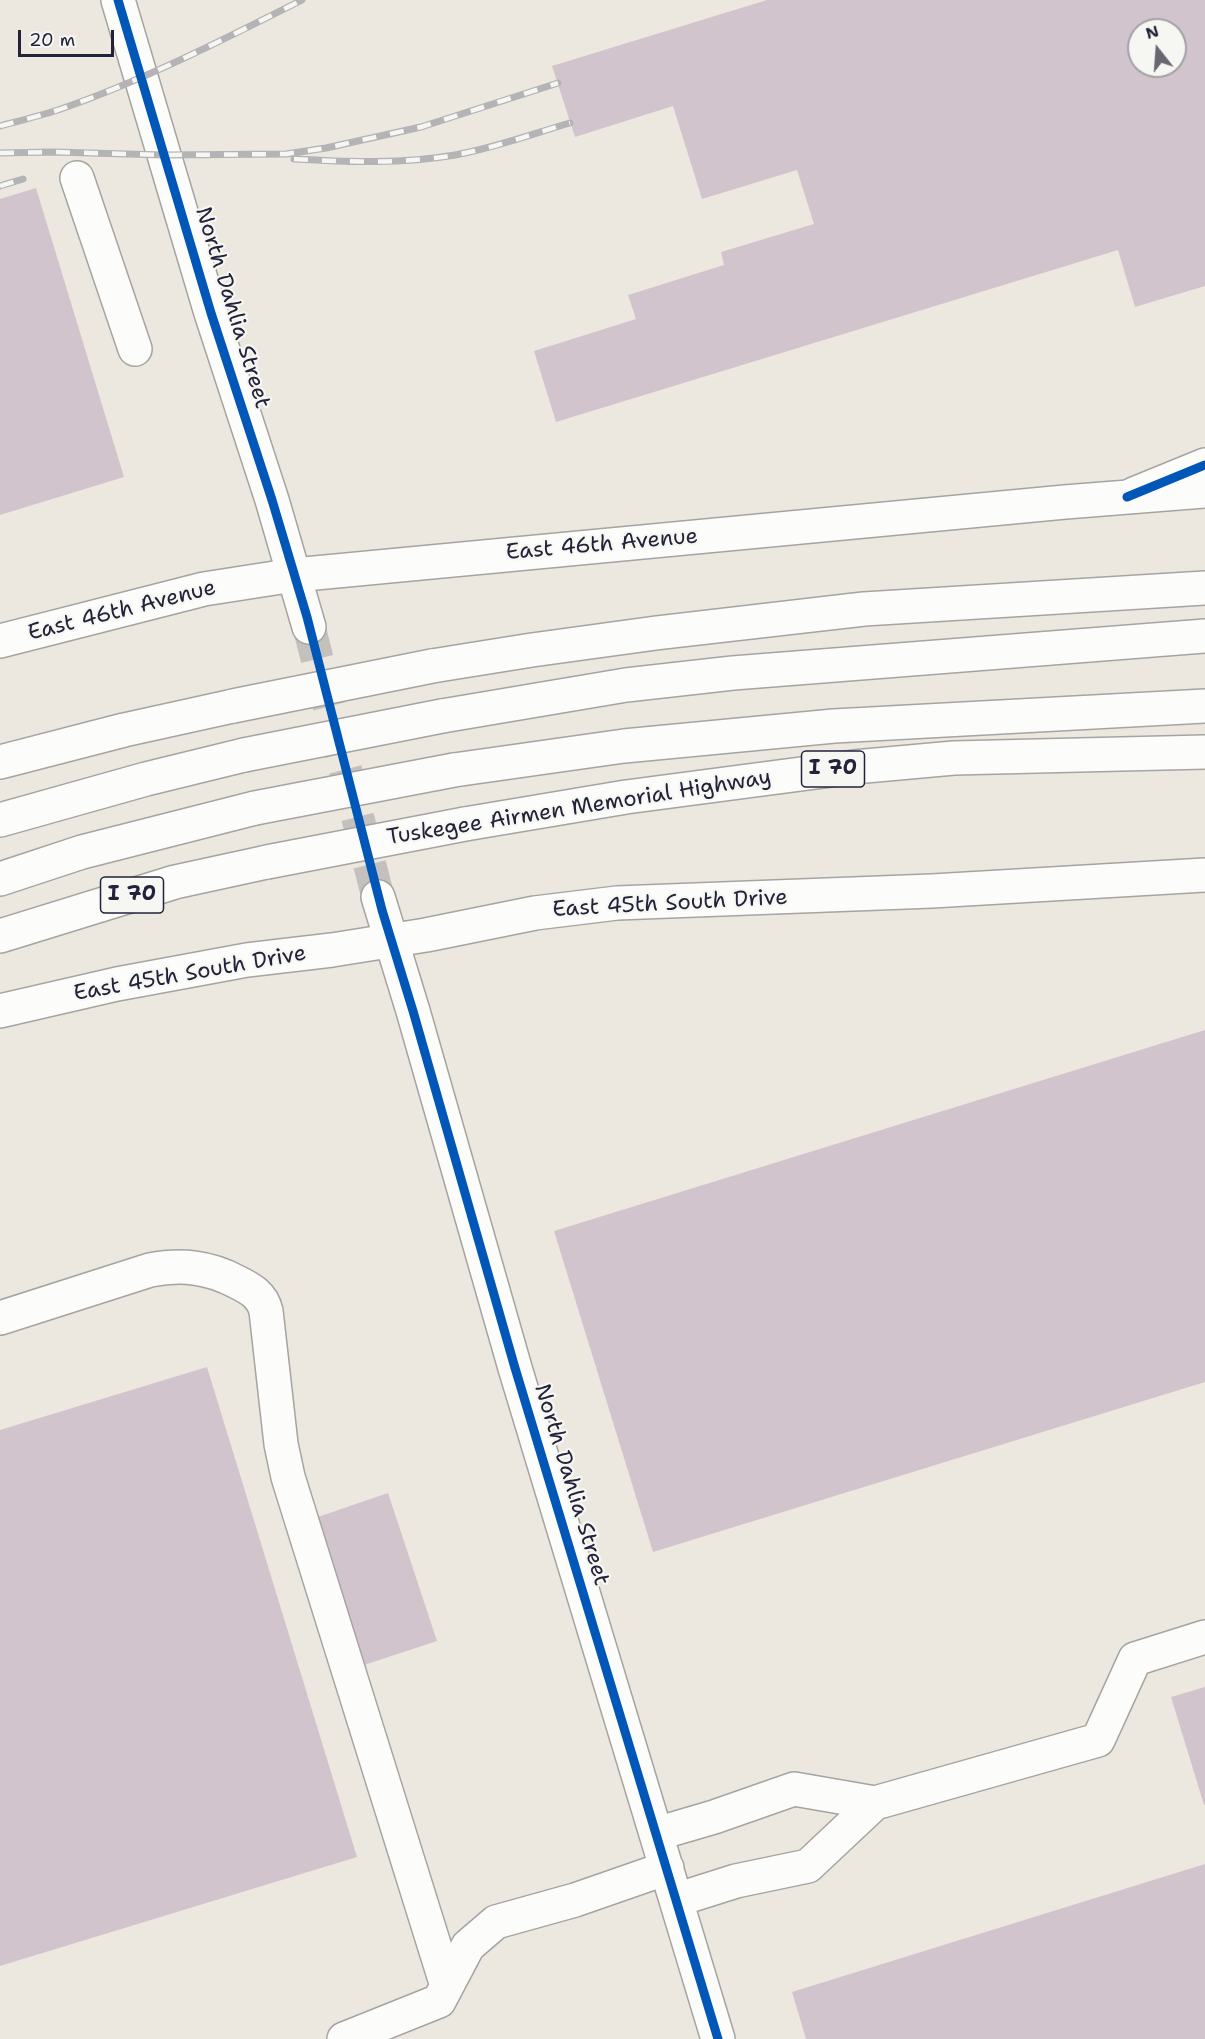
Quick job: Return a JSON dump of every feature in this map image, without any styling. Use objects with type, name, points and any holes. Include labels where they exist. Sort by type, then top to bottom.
[{"type":"main road","name":"North Dahlia Street","points":[[118,0],[309,627]]},
{"type":"main road","points":[[77,178],[135,349]]},
{"type":"main road","name":"East 46th Avenue","points":[[0,641],[204,589],[294,575],[1127,497],[1205,465]]},
{"type":"main road","points":[[1127,497],[1205,491]]},
{"type":"main road","points":[[0,762],[124,730],[233,706],[432,666],[532,650],[864,609],[1205,586]]},
{"type":"main road","points":[[0,820],[146,779],[243,755],[442,716],[626,685],[733,673],[1205,636]]},
{"type":"main road","points":[[0,879],[82,852],[255,808],[454,770],[624,746],[834,726],[1205,706]]},
{"type":"main road","name":"Tuskegee Airmen Memorial Highway","points":[[0,936],[175,882],[465,824],[626,797],[854,767],[954,758],[1205,752]]},
{"type":"main road","name":"East 45th South Drive","points":[[0,1011],[192,969],[332,950],[535,913],[616,903],[920,892],[1205,874]]},
{"type":"main road","name":"North Dahlia Street","points":[[378,897],[515,1368],[718,2039]]},
{"type":"main road","points":[[0,1318],[150,1270],[175,1266],[219,1272],[260,1296],[267,1311],[281,1444],[288,1477],[447,1986]]},
{"type":"main road","points":[[656,1834],[714,1817],[794,1789],[875,1803],[1098,1740],[1135,1659],[1205,1637]]},
{"type":"main road","points":[[676,1900],[736,1881],[808,1866],[875,1803]]},
{"type":"main road","points":[[344,2039],[439,2001],[468,1946],[496,1922],[575,1900],[667,1868]]},
{"type":"building","points":[[767,0],[1205,0],[1205,286],[1135,307],[1118,250],[556,422],[534,351],[636,319],[628,295],[724,265],[721,252],[814,224],[797,170],[702,199],[673,106],[575,137],[552,66]]},
{"type":"building","points":[[36,188],[124,477],[0,515],[0,199]]},
{"type":"building","points":[[1205,1030],[1205,1382],[653,1552],[554,1231]]},
{"type":"building","points":[[207,1367],[357,1857],[0,1966],[0,1430]]},
{"type":"building","points":[[388,1493],[437,1641],[364,1665],[315,1518]]},
{"type":"building","points":[[1205,1687],[1205,1805],[1204,1805],[1171,1697]]},
{"type":"building","points":[[1205,1864],[1205,2039],[806,2039],[792,1992]]},
{"type":"tunnel","points":[[309,627],[378,897]]},
{"type":"railway","points":[[0,126],[89,99],[212,45],[302,0]]},
{"type":"railway","points":[[0,153],[286,154],[326,148],[421,127],[558,83]]},
{"type":"railway","points":[[294,159],[375,162],[435,158],[484,149],[570,123]]},
{"type":"railway","points":[[0,186],[23,179]]},
{"type":"cycle path","points":[[118,0],[211,313],[272,500],[307,617],[382,910],[515,1368],[718,2039]]},
{"type":"cycle path","points":[[1127,497],[1205,465]]}]
